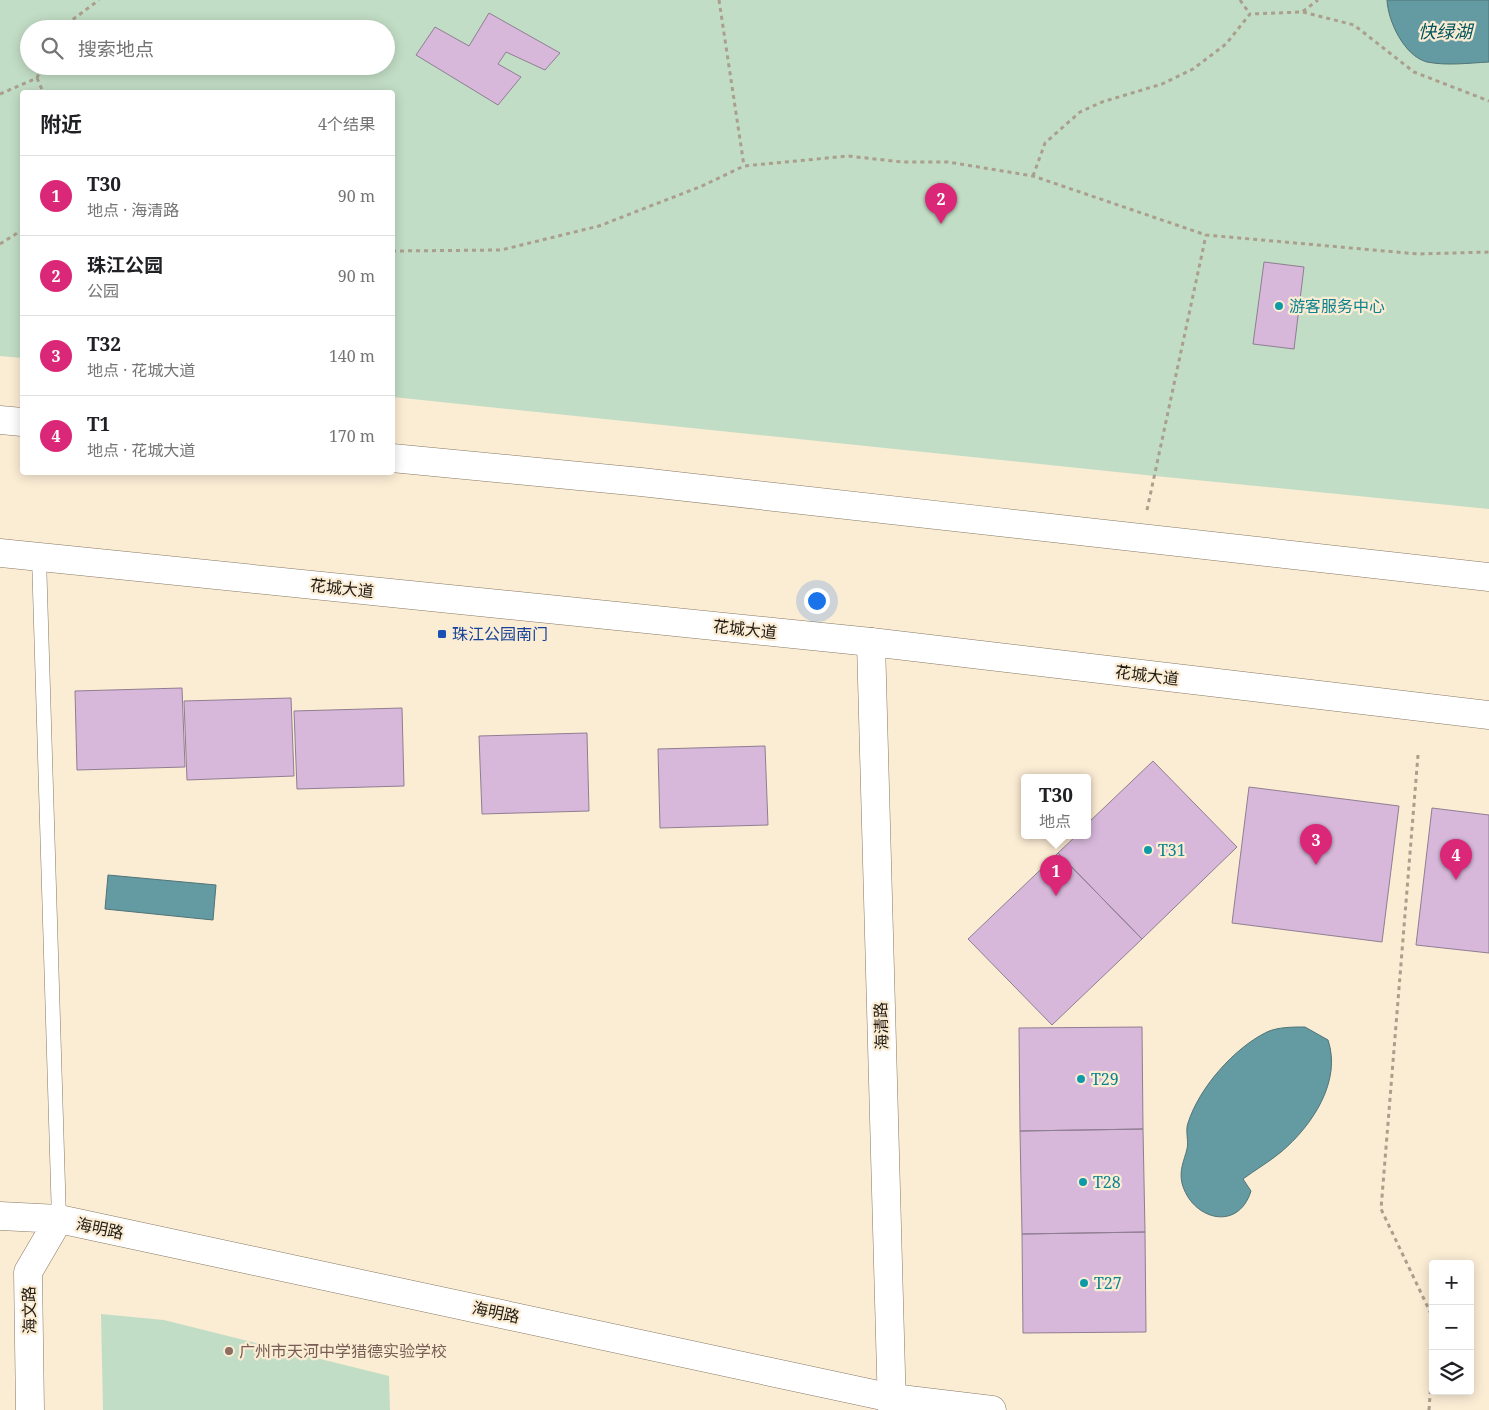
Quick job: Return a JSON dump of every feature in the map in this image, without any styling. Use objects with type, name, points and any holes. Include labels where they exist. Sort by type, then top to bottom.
[{"type":"main road","points":[[0,420],[20,422]]},
{"type":"main road","points":[[395,458],[641,482],[1141,540],[1489,577]]},
{"type":"main road","name":"花城大道","points":[[0,553],[871,642],[1489,715]]},
{"type":"main road","name":"海清路","points":[[871,642],[892,1404]]},
{"type":"main road","name":"海明路","points":[[0,1216],[59,1219],[892,1404],[992,1410]]},
{"type":"main road","name":"海文路","points":[[30,1410],[28,1272],[59,1219]]},
{"type":"lane","points":[[39,557],[59,1219]]},
{"type":"path","points":[[72,20],[99,0]]},
{"type":"path","points":[[719,0],[744,166]]},
{"type":"path","points":[[1240,0],[1250,14]]},
{"type":"path","points":[[1302,12],[1318,0]]},
{"type":"path","points":[[1033,176],[1045,143],[1076,115],[1102,102],[1162,84],[1193,69],[1226,44],[1250,14],[1302,12],[1354,26],[1414,72],[1489,101]]},
{"type":"path","points":[[0,94],[37,78],[38,75]]},
{"type":"path","points":[[37,78],[43,90]]},
{"type":"path","points":[[395,251],[501,250],[599,226],[702,186],[744,166],[848,156],[902,162],[948,162],[1033,176],[1206,234],[1418,254],[1489,252]]},
{"type":"path","points":[[0,244],[20,231]]},
{"type":"path","points":[[1141,540],[1206,234]]},
{"type":"path","points":[[1418,755],[1380,1209],[1429,1310]]},
{"type":"path","points":[[1429,1410],[1430,1395]]},
{"type":"green space","points":[[0,0],[1489,0],[1489,509],[395,397],[395,90],[20,90],[20,358],[0,356]]},
{"type":"green space","name":"广州市天河中学猎德实验学校","points":[[101,1314],[164,1320],[389,1376],[390,1410],[103,1410]]},
{"type":"water","name":"快绿湖","points":[[1387,0],[1489,0],[1489,62],[1442,64],[1427,62],[1419,58],[1411,53],[1399,37],[1390,18]]},
{"type":"water","points":[[108,875],[216,885],[213,920],[105,909]]},
{"type":"water","points":[[1305,1027],[1328,1040],[1331,1071],[1321,1102],[1313,1116],[1292,1141],[1276,1156],[1243,1179],[1251,1191],[1245,1204],[1236,1213],[1226,1216],[1215,1216],[1204,1212],[1187,1195],[1181,1178],[1187,1146],[1187,1126],[1200,1096],[1219,1070],[1242,1048],[1255,1039],[1276,1029]]},
{"type":"building","points":[[489,13],[560,53],[545,70],[506,52],[498,64],[521,77],[498,105],[416,55],[435,27],[469,46]]},
{"type":"building","name":"游客服务中心","points":[[1264,262],[1304,267],[1294,349],[1253,344]]},
{"type":"building","points":[[182,688],[185,767],[77,770],[75,691]]},
{"type":"building","points":[[291,698],[294,776],[187,780],[184,701]]},
{"type":"building","points":[[402,708],[404,786],[297,789],[294,711]]},
{"type":"building","points":[[587,733],[589,811],[482,814],[479,736]]},
{"type":"building","points":[[765,746],[768,825],[660,828],[658,749]]},
{"type":"building","name":"T31","points":[[1153,761],[1237,847],[1142,939],[1058,853],[1073,839],[1091,839],[1091,820]]},
{"type":"building","points":[[1249,787],[1399,806],[1382,942],[1232,923]]},
{"type":"building","points":[[1432,808],[1489,815],[1489,953],[1416,945]]},
{"type":"building","points":[[1058,853],[1142,939],[1052,1025],[968,939]]},
{"type":"building","name":"T29","points":[[1142,1027],[1143,1129],[1020,1131],[1019,1028]]},
{"type":"building","name":"T28","points":[[1143,1129],[1145,1232],[1022,1234],[1020,1131]]},
{"type":"building","name":"T27","points":[[1145,1232],[1146,1332],[1023,1333],[1022,1234]]},
{"type":"place","name":"珠江公园","points":[[941,224]]},
{"type":"place","name":"游客服务中心","points":[[1279,306]]},
{"type":"place","name":"珠江公园南门","points":[[442,634]]},
{"type":"place","name":"T31","points":[[1148,850]]},
{"type":"place","name":"T32","points":[[1316,865]]},
{"type":"place","name":"T1","points":[[1456,880]]},
{"type":"place","name":"T30","points":[[1056,896]]},
{"type":"place","name":"T29","points":[[1081,1079]]},
{"type":"place","name":"T28","points":[[1083,1182]]},
{"type":"place","name":"T27","points":[[1084,1283]]},
{"type":"place","name":"广州市天河中学猎德实验学校","points":[[229,1351]]}]
